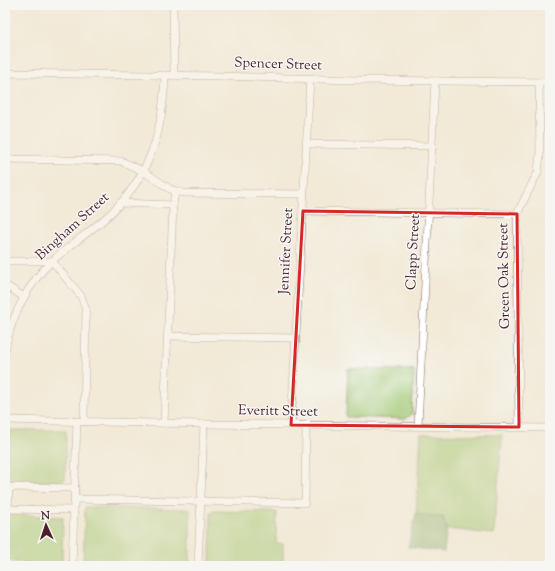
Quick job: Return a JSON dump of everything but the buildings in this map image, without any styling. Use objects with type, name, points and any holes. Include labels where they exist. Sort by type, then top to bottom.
[{"type":"street","points":[[173,5],[174,76]]},
{"type":"street","name":"Spencer Street","points":[[5,74],[165,75],[550,82]]},
{"type":"street","name":"Bingham Street","points":[[5,351],[9,333],[24,297],[41,273],[111,213],[143,171],[157,139],[164,103],[165,75]]},
{"type":"street","name":"Jennifer Street","points":[[291,425],[310,78]]},
{"type":"street","name":"Clapp Street","points":[[418,425],[433,146],[435,81]]},
{"type":"street","name":"Green Oak Street","points":[[519,427],[517,214],[538,172],[540,155],[539,82]]},
{"type":"street","points":[[306,144],[433,146]]},
{"type":"street","points":[[5,159],[112,160],[129,164],[143,171],[175,192],[303,194]]},
{"type":"street","points":[[164,423],[173,204],[175,192]]},
{"type":"street","points":[[120,202],[173,204]]},
{"type":"street","points":[[302,211],[517,214]]},
{"type":"street","points":[[5,261],[52,262],[81,296],[86,310],[74,499],[72,566]]},
{"type":"street","points":[[5,285],[24,297]]},
{"type":"street","points":[[168,336],[295,338]]},
{"type":"street","name":"Everitt Street","points":[[5,420],[550,428]]},
{"type":"street","points":[[198,566],[204,424]]},
{"type":"street","points":[[74,499],[305,503],[306,425]]},
{"type":"street","points":[[74,510],[8,509],[8,494],[9,487],[75,488]]},
{"type":"highlighted area","points":[[303,211],[517,214],[519,427],[291,425]]},
{"type":"green space","points":[[348,369],[414,370],[412,414],[405,419],[346,417]]},
{"type":"green space","points":[[5,430],[66,431],[65,479],[63,481],[5,481]]},
{"type":"green space","points":[[421,434],[502,435],[494,534],[447,529],[443,517],[416,514]]},
{"type":"green space","points":[[85,507],[190,509],[190,566],[83,566]]},
{"type":"green space","points":[[212,511],[277,512],[276,543],[283,544],[283,566],[210,566]]},
{"type":"green space","points":[[5,514],[63,517],[62,566],[39,566],[5,560]]},
{"type":"green space","points":[[416,514],[443,517],[447,529],[444,552],[408,547]]}]
